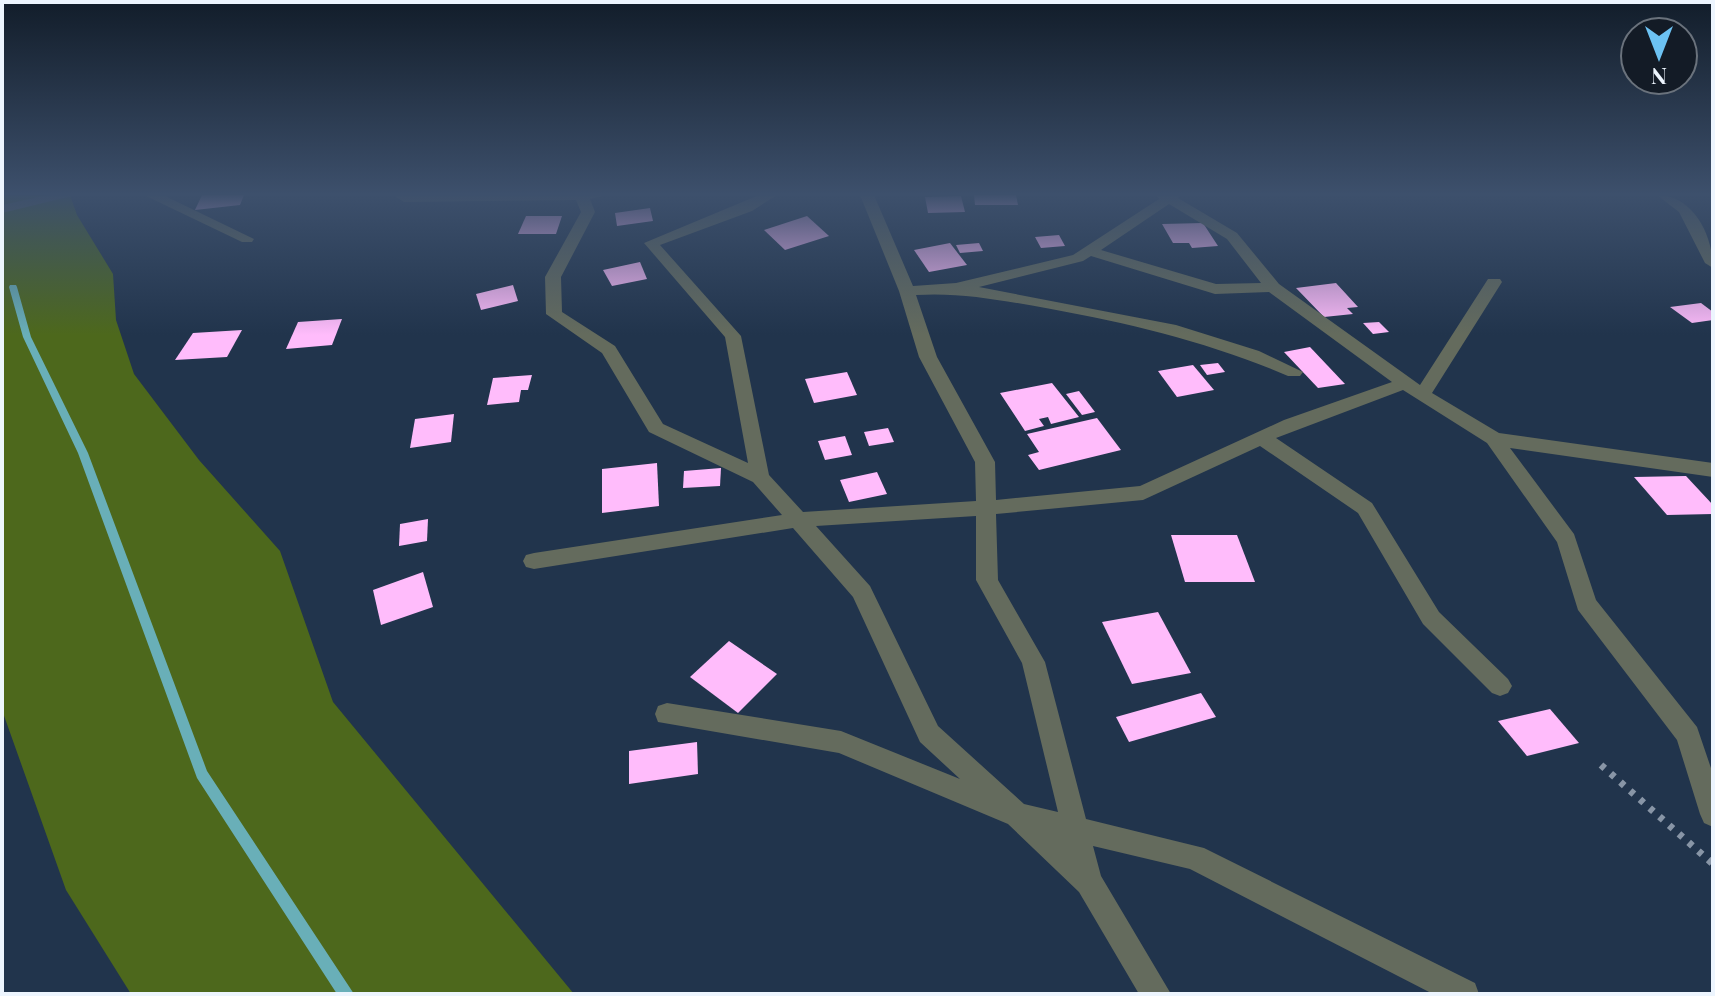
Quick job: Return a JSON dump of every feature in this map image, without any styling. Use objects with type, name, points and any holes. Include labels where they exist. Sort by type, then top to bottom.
[{"type":"street","points":[[572,241],[553,277],[554,314],[609,350],[656,428],[760,477],[862,592],[929,734],[1089,882]]},
{"type":"street","points":[[655,241],[651,243],[733,336],[760,477]]},
{"type":"street","points":[[888,241],[928,357],[985,462],[987,580],[1033,662],[1089,882],[1156,994]]},
{"type":"street","points":[[907,291],[956,288],[1078,258],[1104,241]]},
{"type":"street","points":[[1236,241],[1273,287],[1422,395],[1494,439],[1567,540],[1586,604],[1688,735],[1713,814]]},
{"type":"street","points":[[1702,241],[1713,263]]},
{"type":"street","points":[[1090,251],[1215,289],[1273,287]]},
{"type":"street","points":[[1422,395],[1494,282]]},
{"type":"street","points":[[956,288],[1157,323],[1250,352],[1294,372]]},
{"type":"street","points":[[534,561],[798,520],[986,508],[1143,493],[1262,438],[1405,383]]},
{"type":"street","points":[[1262,438],[1365,508],[1431,618],[1500,686]]},
{"type":"street","points":[[1494,439],[1713,470]]},
{"type":"street","points":[[667,714],[841,742],[1016,815],[1194,857],[1464,994]]},
{"type":"path","points":[[1601,765],[1713,864]]},
{"type":"green space","points":[[2,241],[93,241],[113,274],[116,320],[134,374],[199,460],[280,551],[333,702],[574,994],[131,994],[66,890],[2,710]]},
{"type":"building","points":[[776,241],[812,241],[785,250]]},
{"type":"building","points":[[1037,241],[1063,241],[1065,246],[1041,248]]},
{"type":"building","points":[[1215,241],[1218,246],[1192,248],[1189,243],[1173,243]]},
{"type":"building","points":[[950,243],[967,265],[929,272],[914,250]]},
{"type":"building","points":[[979,243],[983,251],[960,253],[956,245]]},
{"type":"building","points":[[640,262],[647,279],[612,286],[603,270]]},
{"type":"building","points":[[1336,283],[1358,307],[1347,308],[1353,314],[1324,317],[1296,288]]},
{"type":"building","points":[[513,285],[518,301],[481,310],[476,294]]},
{"type":"building","points":[[1701,303],[1713,312],[1713,320],[1692,323],[1670,307]]},
{"type":"building","points":[[342,319],[332,345],[286,349],[298,322]]},
{"type":"building","points":[[1379,322],[1389,332],[1373,334],[1363,323]]},
{"type":"building","points":[[242,330],[227,357],[175,360],[193,333]]},
{"type":"building","points":[[1310,347],[1345,384],[1318,388],[1284,352]]},
{"type":"building","points":[[1218,363],[1225,372],[1207,375],[1200,365]]},
{"type":"building","points":[[1193,365],[1214,390],[1177,397],[1158,371]]},
{"type":"building","points":[[847,372],[857,395],[814,403],[805,379]]},
{"type":"building","points":[[532,375],[528,390],[521,390],[519,402],[487,405],[493,378]]},
{"type":"building","points":[[1052,383],[1079,417],[1051,424],[1048,417],[1039,419],[1044,426],[1025,431],[1000,393]]},
{"type":"building","points":[[1079,391],[1095,412],[1082,415],[1066,394]]},
{"type":"building","points":[[454,414],[451,442],[410,448],[415,419]]},
{"type":"building","points":[[1097,418],[1121,450],[1039,470],[1028,455],[1039,452],[1027,434]]},
{"type":"building","points":[[888,428],[894,442],[869,446],[864,432]]},
{"type":"building","points":[[845,436],[852,455],[825,460],[818,441]]},
{"type":"building","points":[[657,463],[659,506],[602,513],[602,469]]},
{"type":"building","points":[[721,468],[720,486],[683,488],[684,471]]},
{"type":"building","points":[[877,472],[887,494],[849,502],[840,480]]},
{"type":"building","points":[[1686,476],[1713,505],[1713,514],[1667,515],[1634,477]]},
{"type":"building","points":[[428,519],[427,541],[399,546],[400,524]]},
{"type":"building","points":[[1171,535],[1237,535],[1255,582],[1185,582]]},
{"type":"building","points":[[423,572],[433,607],[381,625],[373,590]]},
{"type":"building","points":[[1158,612],[1191,673],[1132,684],[1102,622]]},
{"type":"building","points":[[729,641],[777,674],[738,713],[690,677]]},
{"type":"building","points":[[1201,693],[1216,717],[1129,742],[1116,717]]},
{"type":"building","points":[[1550,709],[1579,743],[1527,756],[1498,721]]},
{"type":"building","points":[[697,742],[698,774],[629,784],[629,751]]},
{"type":"waterway","points":[[13,287],[27,337],[83,453],[202,774],[346,994]]}]
